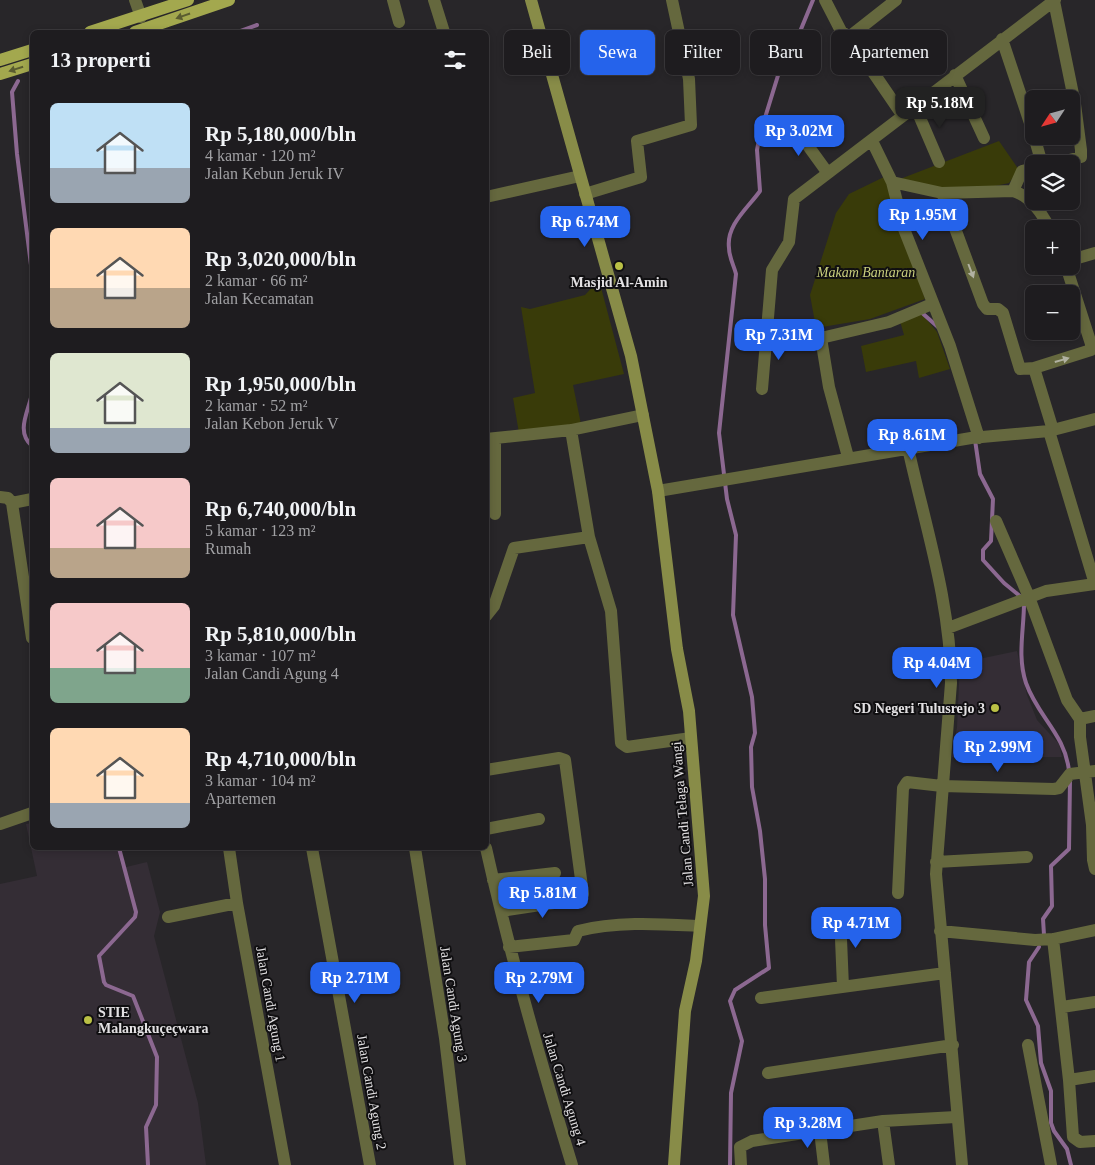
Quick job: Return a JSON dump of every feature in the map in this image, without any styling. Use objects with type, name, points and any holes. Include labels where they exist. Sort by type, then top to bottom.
[{"type":"main road","points":[[97,30],[188,0]]},
{"type":"main road","points":[[145,30],[229,0]]},
{"type":"main road","points":[[0,60],[30,51]]},
{"type":"main road","points":[[0,74],[30,65]]},
{"type":"street","points":[[136,0],[141,17]]},
{"type":"street","points":[[392,0],[399,22]]},
{"type":"street","points":[[434,0],[443,30]]},
{"type":"street","name":"Jalan Candi Telaga Wangi","points":[[531,0],[628,343],[658,491],[677,649],[689,711],[704,880],[700,926],[685,1011],[674,1165]]},
{"type":"street","points":[[585,194],[641,177],[637,142],[691,124],[689,79],[672,0]]},
{"type":"street","points":[[825,0],[840,30]]},
{"type":"street","points":[[857,30],[896,0]]},
{"type":"street","points":[[762,389],[772,270],[789,242],[794,199],[1054,0],[1075,104],[1080,157]]},
{"type":"street","points":[[1002,39],[1025,109]]},
{"type":"street","points":[[875,75],[902,116]]},
{"type":"street","points":[[955,76],[984,138]]},
{"type":"street","points":[[915,106],[939,162]]},
{"type":"street","points":[[793,125],[827,172]]},
{"type":"street","points":[[872,140],[892,182],[924,308],[950,346],[976,438]]},
{"type":"street","points":[[1013,191],[1022,171],[1025,170]]},
{"type":"street","points":[[489,196],[580,176]]},
{"type":"street","points":[[892,182],[942,193],[1013,191],[1029,198],[1044,220]]},
{"type":"street","points":[[942,193],[983,304],[988,309],[998,309],[1003,313],[1020,369],[1093,356],[1092,344],[1069,275]]},
{"type":"street","points":[[1080,257],[1095,253]]},
{"type":"street","points":[[821,338],[889,322],[924,308]]},
{"type":"street","points":[[768,330],[817,332],[821,338],[829,387],[848,457]]},
{"type":"street","points":[[948,628],[1046,591],[1095,584],[1034,368]]},
{"type":"street","points":[[495,514],[490,469],[491,439],[571,430],[643,415]]},
{"type":"street","points":[[658,491],[725,481],[848,457],[976,438],[1051,430],[1095,420]]},
{"type":"street","points":[[571,430],[590,537],[611,611],[621,744],[627,747],[691,738]]},
{"type":"street","points":[[908,448],[948,628],[951,683],[936,862],[940,931],[962,1165]]},
{"type":"street","points":[[0,497],[8,498],[12,503],[30,624]]},
{"type":"street","points":[[12,503],[30,499]]},
{"type":"street","points":[[996,520],[1024,598],[1067,700],[1080,719],[1090,771],[1094,824],[1093,860],[1095,869]]},
{"type":"street","points":[[489,612],[494,606],[514,548],[590,537]]},
{"type":"street","points":[[1080,719],[1095,716]]},
{"type":"street","points":[[489,770],[559,758],[565,760],[583,894],[580,899],[501,911]]},
{"type":"street","points":[[898,893],[904,785],[907,782],[942,786],[1054,789],[1059,788],[1070,774],[1090,771]]},
{"type":"street","points":[[0,824],[30,814]]},
{"type":"street","points":[[489,828],[539,819]]},
{"type":"street","name":"Jalan Candi Agung 1","points":[[229,850],[237,903],[285,1165]]},
{"type":"street","name":"Jalan Candi Agung 2","points":[[312,850],[370,1165]]},
{"type":"street","name":"Jalan Candi Agung 3","points":[[415,850],[444,1028],[460,1165]]},
{"type":"street","name":"Jalan Candi Agung 4","points":[[486,850],[509,947],[541,1064],[572,1165]]},
{"type":"street","points":[[936,862],[1027,858]]},
{"type":"street","points":[[493,880],[554,873]]},
{"type":"street","points":[[168,917],[237,903]]},
{"type":"street","points":[[840,915],[844,987]]},
{"type":"street","points":[[509,947],[574,940],[578,931],[593,928],[654,923],[700,926]]},
{"type":"street","points":[[940,931],[1034,940],[1054,939],[1095,930]]},
{"type":"street","points":[[1054,939],[1073,1137],[1080,1142],[1095,1141]]},
{"type":"street","points":[[761,998],[945,973]]},
{"type":"street","points":[[1062,1007],[1095,1002]]},
{"type":"street","points":[[768,1073],[952,1045]]},
{"type":"street","points":[[1028,1045],[1052,1165]]},
{"type":"street","points":[[1069,1080],[1095,1076]]},
{"type":"street","points":[[741,1165],[739,1154],[742,1145],[752,1141],[883,1121],[956,1117]]},
{"type":"street","points":[[883,1121],[888,1165]]},
{"type":"street","points":[[820,1131],[824,1165]]},
{"type":"shaded area","name":"SD Negeri Tulusrejo 3","points":[[1017,651],[1027,695],[1037,720],[1059,744],[1062,757],[952,757],[957,727],[960,663]]},
{"type":"shaded area","name":"STIE Malangkuçeçwara","points":[[30,823],[30,843],[26,824]]},
{"type":"shaded area","name":"STIE Malangkuçeçwara","points":[[32,850],[118,850],[122,868],[147,862],[160,912],[154,936],[198,1103],[206,1165],[0,1165],[0,884],[37,876]]},
{"type":"green space","points":[[999,141],[1019,170],[1009,183],[995,186],[942,188],[900,179]]},
{"type":"green space","name":"Makam Bantaran","points":[[886,176],[925,299],[870,319],[816,328],[810,295],[836,213],[849,194]]},
{"type":"green space","points":[[599,280],[624,374],[573,385],[581,424],[519,433],[513,398],[535,393],[521,307],[530,309],[585,295]]},
{"type":"green space","name":"Makam Bantaran","points":[[922,314],[937,332],[950,369],[919,378],[916,361],[866,372],[861,346],[904,335],[900,321]]},
{"type":"waterway","points":[[730,1165],[731,1093],[742,1041],[730,1001],[735,990],[769,968],[765,925],[765,879],[760,831],[752,787],[751,747],[755,733],[752,697],[733,615],[736,535],[727,499],[719,433],[736,274],[730,255],[729,240],[734,224],[760,191],[757,150],[760,134],[784,56],[799,34],[813,0]]},
{"type":"waterway","points":[[243,30],[257,25]]},
{"type":"waterway","points":[[18,81],[12,92],[17,154],[30,257]]},
{"type":"waterway","points":[[921,312],[938,327]]},
{"type":"waterway","points":[[30,400],[24,421],[24,434],[30,444]]},
{"type":"waterway","points":[[975,440],[980,474],[993,499],[991,541],[983,550],[983,560],[1004,583],[1021,597]]},
{"type":"waterway","points":[[1024,603],[1021,653],[1023,673],[1031,695],[1062,746],[1069,771]]},
{"type":"waterway","points":[[1044,935],[1043,919],[1052,906],[1051,866],[1069,849],[1070,780]]},
{"type":"waterway","points":[[120,850],[136,912],[135,917],[99,956],[106,985],[133,996],[157,1057],[156,1105],[146,1127],[148,1165]]},
{"type":"waterway","points":[[1039,947],[1029,962],[1026,1000],[1038,1026],[1041,1063],[1051,1091],[1051,1123],[1054,1131],[1067,1149],[1071,1165]]},
{"type":"place","name":"Masjid Al-Amin","points":[[619,266]]},
{"type":"place","name":"SD Negeri Tulusrejo 3","points":[[995,708]]},
{"type":"place","name":"STIE Malangkuçeçwara","points":[[88,1020]]}]
